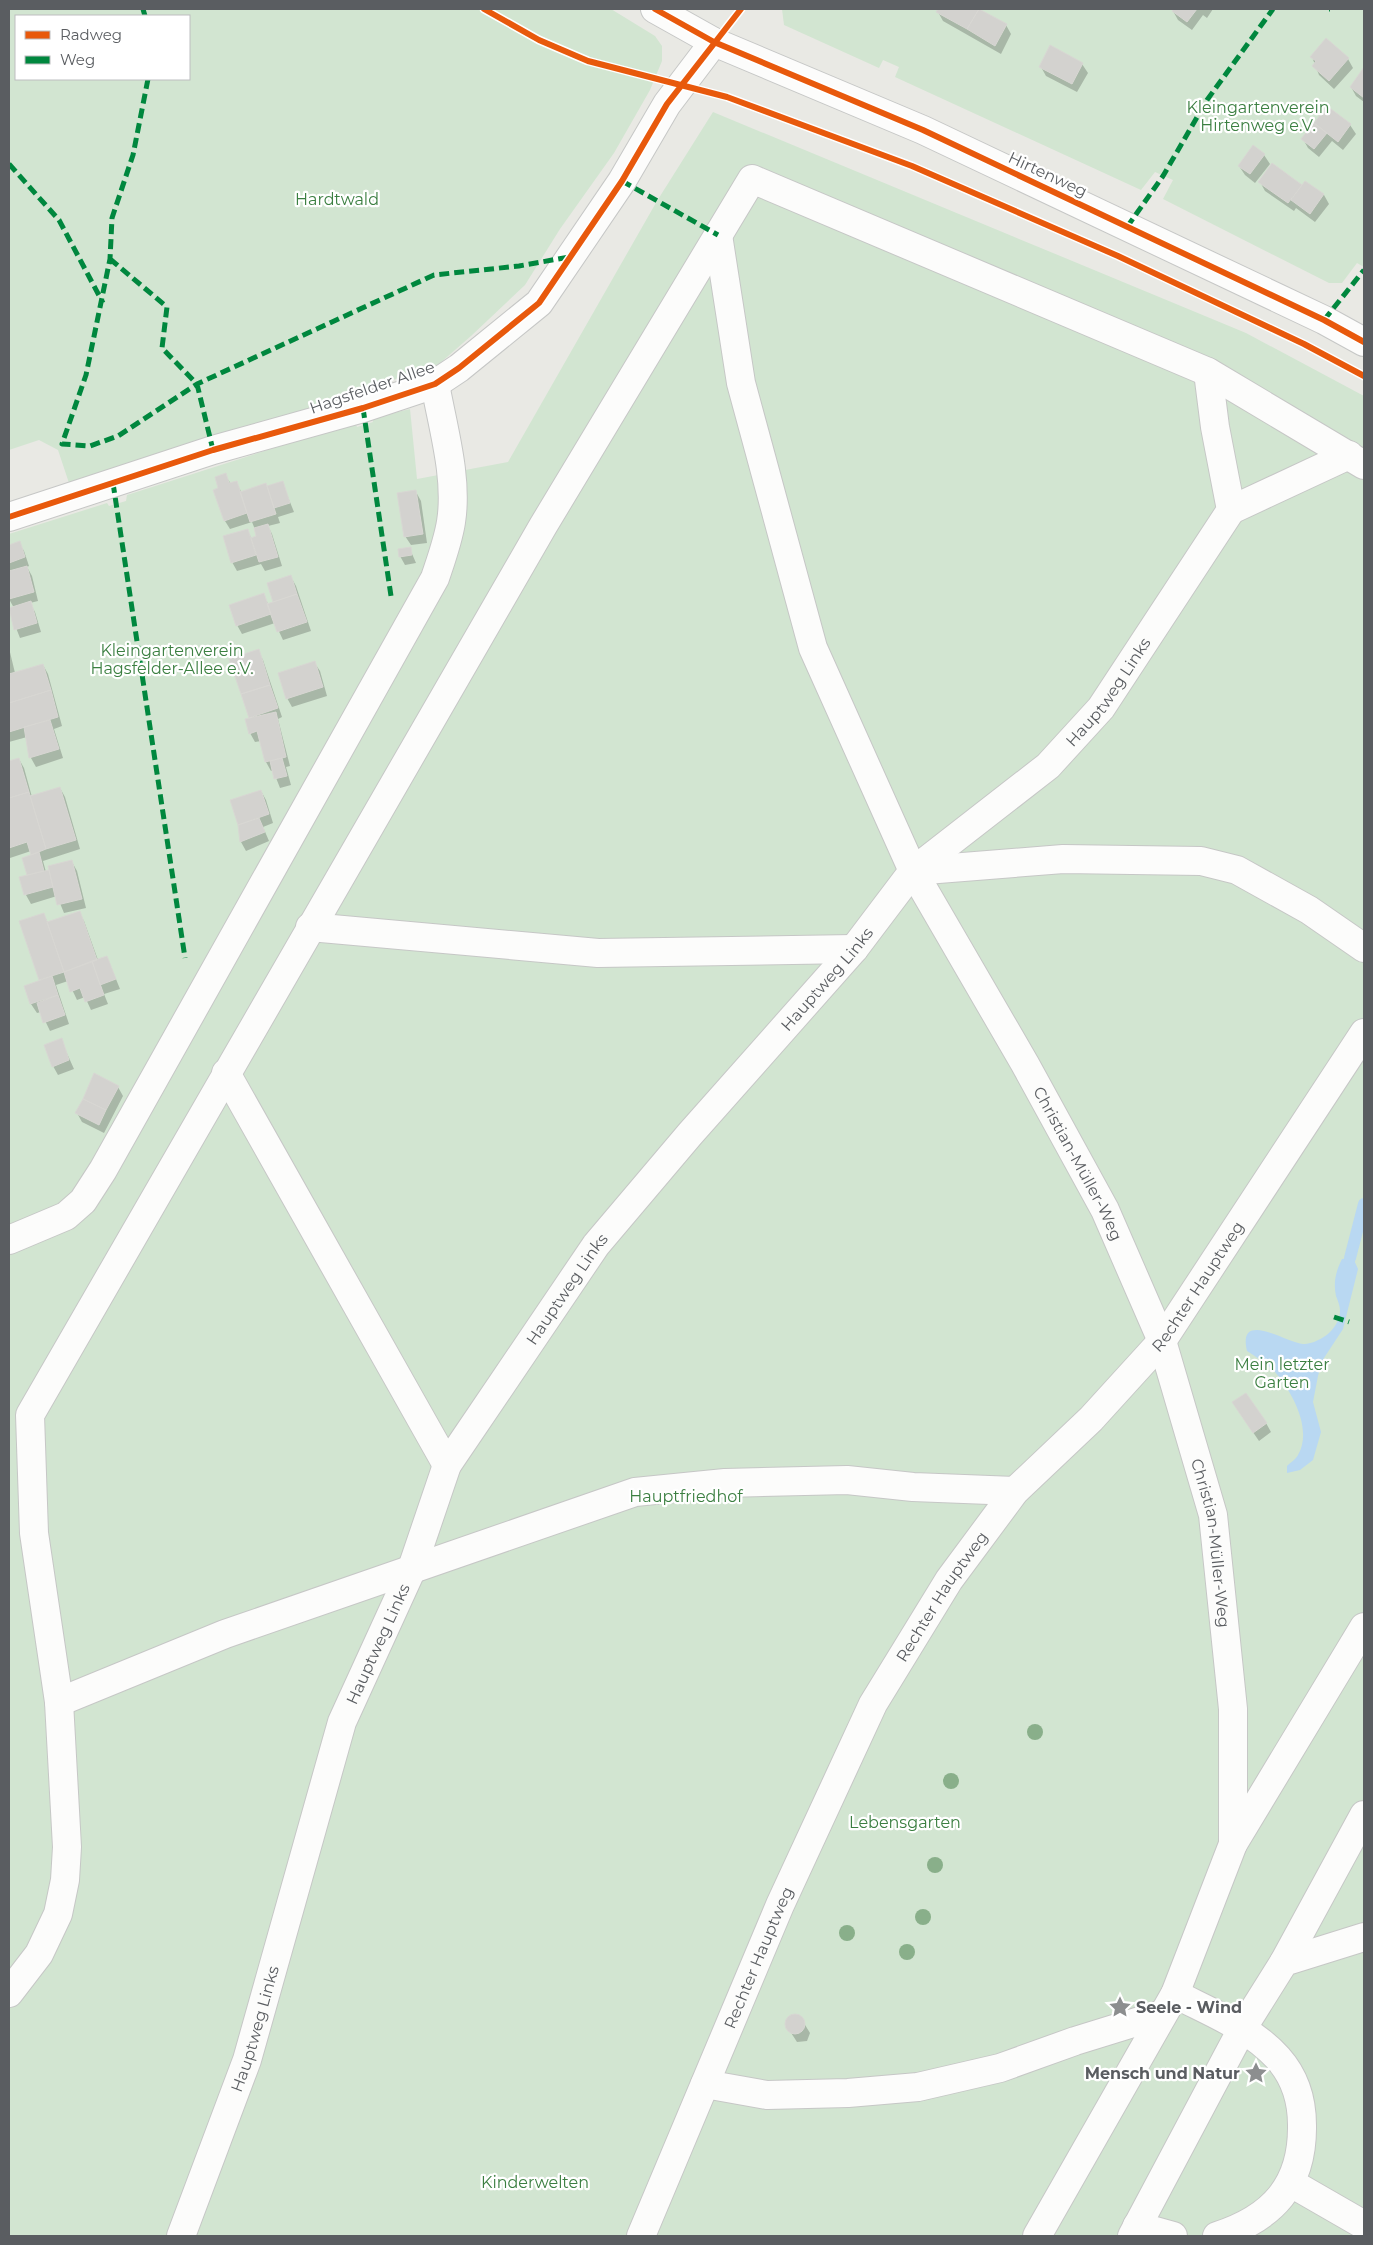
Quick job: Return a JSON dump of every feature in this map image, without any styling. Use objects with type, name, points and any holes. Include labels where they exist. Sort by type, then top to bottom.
[{"type":"street","name":"Hirtenweg","points":[[655,9],[714,42],[930,133],[1324,320],[1364,342]]},
{"type":"street","name":"Hagsfelder Allee","points":[[9,517],[213,450],[363,408],[435,384],[459,368],[538,303],[622,181],[668,104],[714,42]]},
{"type":"street","points":[[9,1993],[39,1954],[58,1914],[67,1847],[59,1702],[34,1533],[30,1415],[543,526],[752,179],[1208,372],[1356,460]]},
{"type":"street","name":"Christian-Müller-Weg","points":[[718,236],[741,383],[814,648],[913,871],[1025,1064],[1104,1210],[1162,1340],[1213,1515],[1233,1709],[1233,1844],[1169,2004],[1037,2236]]},
{"type":"street","points":[[1208,372],[1215,427],[1231,510],[1356,460]]},
{"type":"street","points":[[9,1240],[66,1216],[82,1201],[103,1170],[435,578],[451,521],[452,496],[451,472],[435,384]]},
{"type":"street","name":"Hauptweg Links","points":[[181,2236],[247,2060],[342,1722],[412,1571],[447,1465],[596,1245],[690,1134],[854,949],[913,871],[1048,766],[1101,708],[1231,510]]},
{"type":"street","points":[[913,871],[1063,859],[1201,861],[1238,870],[1309,910],[1364,948]]},
{"type":"street","points":[[310,927],[598,954],[854,949]]},
{"type":"street","name":"Rechter Hauptweg","points":[[641,2236],[780,1905],[873,1704],[949,1580],[1015,1491],[1091,1419],[1162,1340],[1364,1033]]},
{"type":"street","points":[[226,1073],[447,1465]]},
{"type":"street","points":[[59,1702],[225,1634],[337,1594],[412,1571],[636,1492],[725,1483],[847,1480],[913,1487],[1015,1491]]},
{"type":"street","points":[[1233,1844],[1364,1627]]},
{"type":"street","points":[[1173,2236],[1134,2231],[1242,2029],[1284,1962],[1364,1815]]},
{"type":"street","points":[[1284,1962],[1364,1937]]},
{"type":"street","points":[[705,2084],[767,2095],[848,2093],[918,2087],[1000,2068],[1075,2042],[1169,2004],[1242,2029],[1278,2058],[1289,2073],[1297,2091],[1302,2111],[1299,2164],[1291,2183],[1261,2216],[1217,2236]]},
{"type":"street","points":[[1291,2183],[1364,2225]]},
{"type":"green space","name":"Hardtwald","points":[[9,9],[611,9],[655,36],[662,46],[662,61],[650,90],[614,153],[560,229],[525,285],[439,364],[344,397],[69,483],[58,450],[39,440],[9,450]]},
{"type":"green space","name":"Kleingartenverein Hirtenweg e.V.","points":[[782,9],[1364,9],[1364,267],[1357,263],[1342,283],[1329,283],[1163,199],[1173,180],[1155,172],[1141,190],[895,77],[899,67],[883,60],[879,68],[784,25]]},
{"type":"green space","name":"Hauptfriedhof","points":[[713,112],[1246,333],[1364,396],[1364,2236],[9,2236],[9,534],[107,503],[109,506],[126,501],[127,495],[355,422],[357,427],[373,422],[372,418],[410,409],[417,479],[508,462],[657,201]]},
{"type":"water","points":[[1350,1258],[1354,1260],[1358,1269],[1343,1329],[1322,1361],[1313,1402],[1321,1432],[1313,1460],[1300,1470],[1287,1473],[1287,1466],[1297,1456],[1302,1445],[1302,1423],[1294,1400],[1288,1390],[1275,1372],[1247,1351],[1246,1339],[1249,1332],[1256,1330],[1265,1331],[1303,1344],[1315,1341],[1326,1335],[1336,1324],[1340,1316],[1335,1286],[1337,1272],[1342,1259]]},
{"type":"building","points":[[938,9],[979,9],[967,29],[936,12]]},
{"type":"building","points":[[979,9],[1007,24],[995,46],[967,29]]},
{"type":"building","points":[[1174,9],[1197,9],[1187,22],[1172,11]]},
{"type":"building","points":[[1326,38],[1349,58],[1329,81],[1312,66],[1316,61],[1310,57]]},
{"type":"building","points":[[1050,45],[1083,63],[1072,84],[1039,67]]},
{"type":"building","points":[[1364,67],[1364,98],[1350,87]]},
{"type":"building","points":[[1327,106],[1351,124],[1338,142],[1314,123]]},
{"type":"building","points":[[1314,123],[1327,133],[1314,149],[1301,139]]},
{"type":"building","points":[[1253,145],[1265,154],[1250,174],[1238,166]]},
{"type":"building","points":[[1272,163],[1302,185],[1288,203],[1258,182]]},
{"type":"building","points":[[1305,181],[1324,194],[1310,214],[1291,200]]},
{"type":"building","points":[[226,473],[229,483],[237,481],[247,513],[224,521],[213,490],[218,488],[215,477]]},
{"type":"building","points":[[283,481],[290,503],[274,508],[267,486]]},
{"type":"building","points":[[266,483],[276,514],[250,522],[240,492]]},
{"type":"building","points":[[416,490],[423,534],[404,537],[397,493]]},
{"type":"building","points":[[268,524],[278,557],[259,562],[251,538],[256,536],[254,528]]},
{"type":"building","points":[[248,529],[256,555],[231,563],[223,536]]},
{"type":"building","points":[[20,541],[25,557],[9,563],[9,545]]},
{"type":"building","points":[[411,547],[412,555],[399,557],[398,549]]},
{"type":"building","points":[[27,566],[34,592],[9,599],[9,571]]},
{"type":"building","points":[[291,575],[297,594],[273,602],[267,583]]},
{"type":"building","points":[[264,593],[271,614],[236,626],[229,605]]},
{"type":"building","points":[[297,594],[307,622],[277,632],[267,604]]},
{"type":"building","points":[[31,601],[37,623],[14,630],[9,608]]},
{"type":"building","points":[[259,649],[270,685],[241,694],[229,659]]},
{"type":"building","points":[[315,661],[323,687],[286,699],[278,673]]},
{"type":"building","points":[[43,664],[51,690],[9,703],[9,674]]},
{"type":"building","points":[[270,685],[278,708],[249,718],[241,694]]},
{"type":"building","points":[[51,690],[58,717],[9,732],[9,703]]},
{"type":"building","points":[[276,712],[286,757],[265,762],[257,731],[249,734],[245,719]]},
{"type":"building","points":[[50,720],[59,749],[29,758],[24,727]]},
{"type":"building","points":[[19,758],[29,792],[9,798],[9,761]]},
{"type":"building","points":[[282,758],[287,776],[274,779],[270,761]]},
{"type":"building","points":[[60,787],[76,840],[46,849],[30,796]]},
{"type":"building","points":[[261,790],[269,814],[238,825],[230,800]]},
{"type":"building","points":[[29,792],[46,849],[31,855],[27,842],[9,848],[9,798]]},
{"type":"building","points":[[259,818],[265,832],[240,842],[238,825]]},
{"type":"building","points":[[39,852],[44,871],[27,875],[22,858]]},
{"type":"building","points":[[72,860],[82,899],[57,905],[48,866]]},
{"type":"building","points":[[49,870],[53,887],[24,895],[19,877]]},
{"type":"building","points":[[80,911],[97,960],[64,972],[47,922]]},
{"type":"building","points":[[44,913],[64,972],[39,980],[19,921]]},
{"type":"building","points":[[107,956],[116,979],[100,985],[92,961]]},
{"type":"building","points":[[92,961],[104,995],[85,1002],[80,988],[70,992],[64,972]]},
{"type":"building","points":[[52,976],[58,995],[30,1004],[24,986]]},
{"type":"building","points":[[58,995],[65,1015],[43,1023],[37,1003]]},
{"type":"building","points":[[62,1038],[69,1060],[52,1067],[44,1045]]},
{"type":"building","points":[[94,1073],[119,1086],[106,1110],[83,1099]]},
{"type":"building","points":[[83,1099],[106,1110],[99,1125],[75,1113]]},
{"type":"building","points":[[1246,1393],[1267,1423],[1253,1433],[1232,1402]]},
{"type":"building","points":[[795,2014],[802,2017],[805,2024],[802,2031],[795,2034],[788,2031],[785,2024],[788,2017]]},
{"type":"waterway","points":[[1350,1258],[1364,1204]]},
{"type":"marked path","points":[[143,9],[145,15]]},
{"type":"marked path","points":[[1127,227],[1163,176],[1207,100],[1273,9]]},
{"type":"marked path","points":[[148,80],[133,155],[112,218],[110,259],[86,375],[62,444],[90,446],[118,436],[197,384],[434,275],[519,266],[569,257]]},
{"type":"marked path","points":[[9,164],[59,220],[103,303]]},
{"type":"marked path","points":[[622,181],[718,235]]},
{"type":"marked path","points":[[110,259],[167,307],[162,348],[197,384],[213,450]]},
{"type":"marked path","points":[[1324,320],[1364,270]]},
{"type":"marked path","points":[[363,408],[391,596]]},
{"type":"marked path","points":[[113,483],[185,958]]},
{"type":"marked path","points":[[1334,1317],[1349,1322]]},
{"type":"cycle path","points":[[484,9],[539,40],[588,61],[727,97],[912,166],[1118,256],[1304,344],[1364,376]]},
{"type":"cycle path","points":[[655,9],[714,42],[923,130],[1324,320],[1364,342]]},
{"type":"cycle path","points":[[9,517],[213,450],[363,408],[435,384],[459,368],[539,303],[622,181],[667,104],[741,9]]},
{"type":"place","name":"Seele - Wind","points":[[1120,2007]]},
{"type":"place","name":"Mensch und Natur","points":[[1256,2073]]},
{"type":"park label","name":"Kleingartenverein Hagsfelder-Allee e.V.","points":[[172,659]]},
{"type":"park label","name":"Mein letzter Garten","points":[[1282,1373]]},
{"type":"park label","name":"Lebensgarten","points":[[905,1822]]},
{"type":"park label","name":"Kinderwelten","points":[[535,2182]]}]
